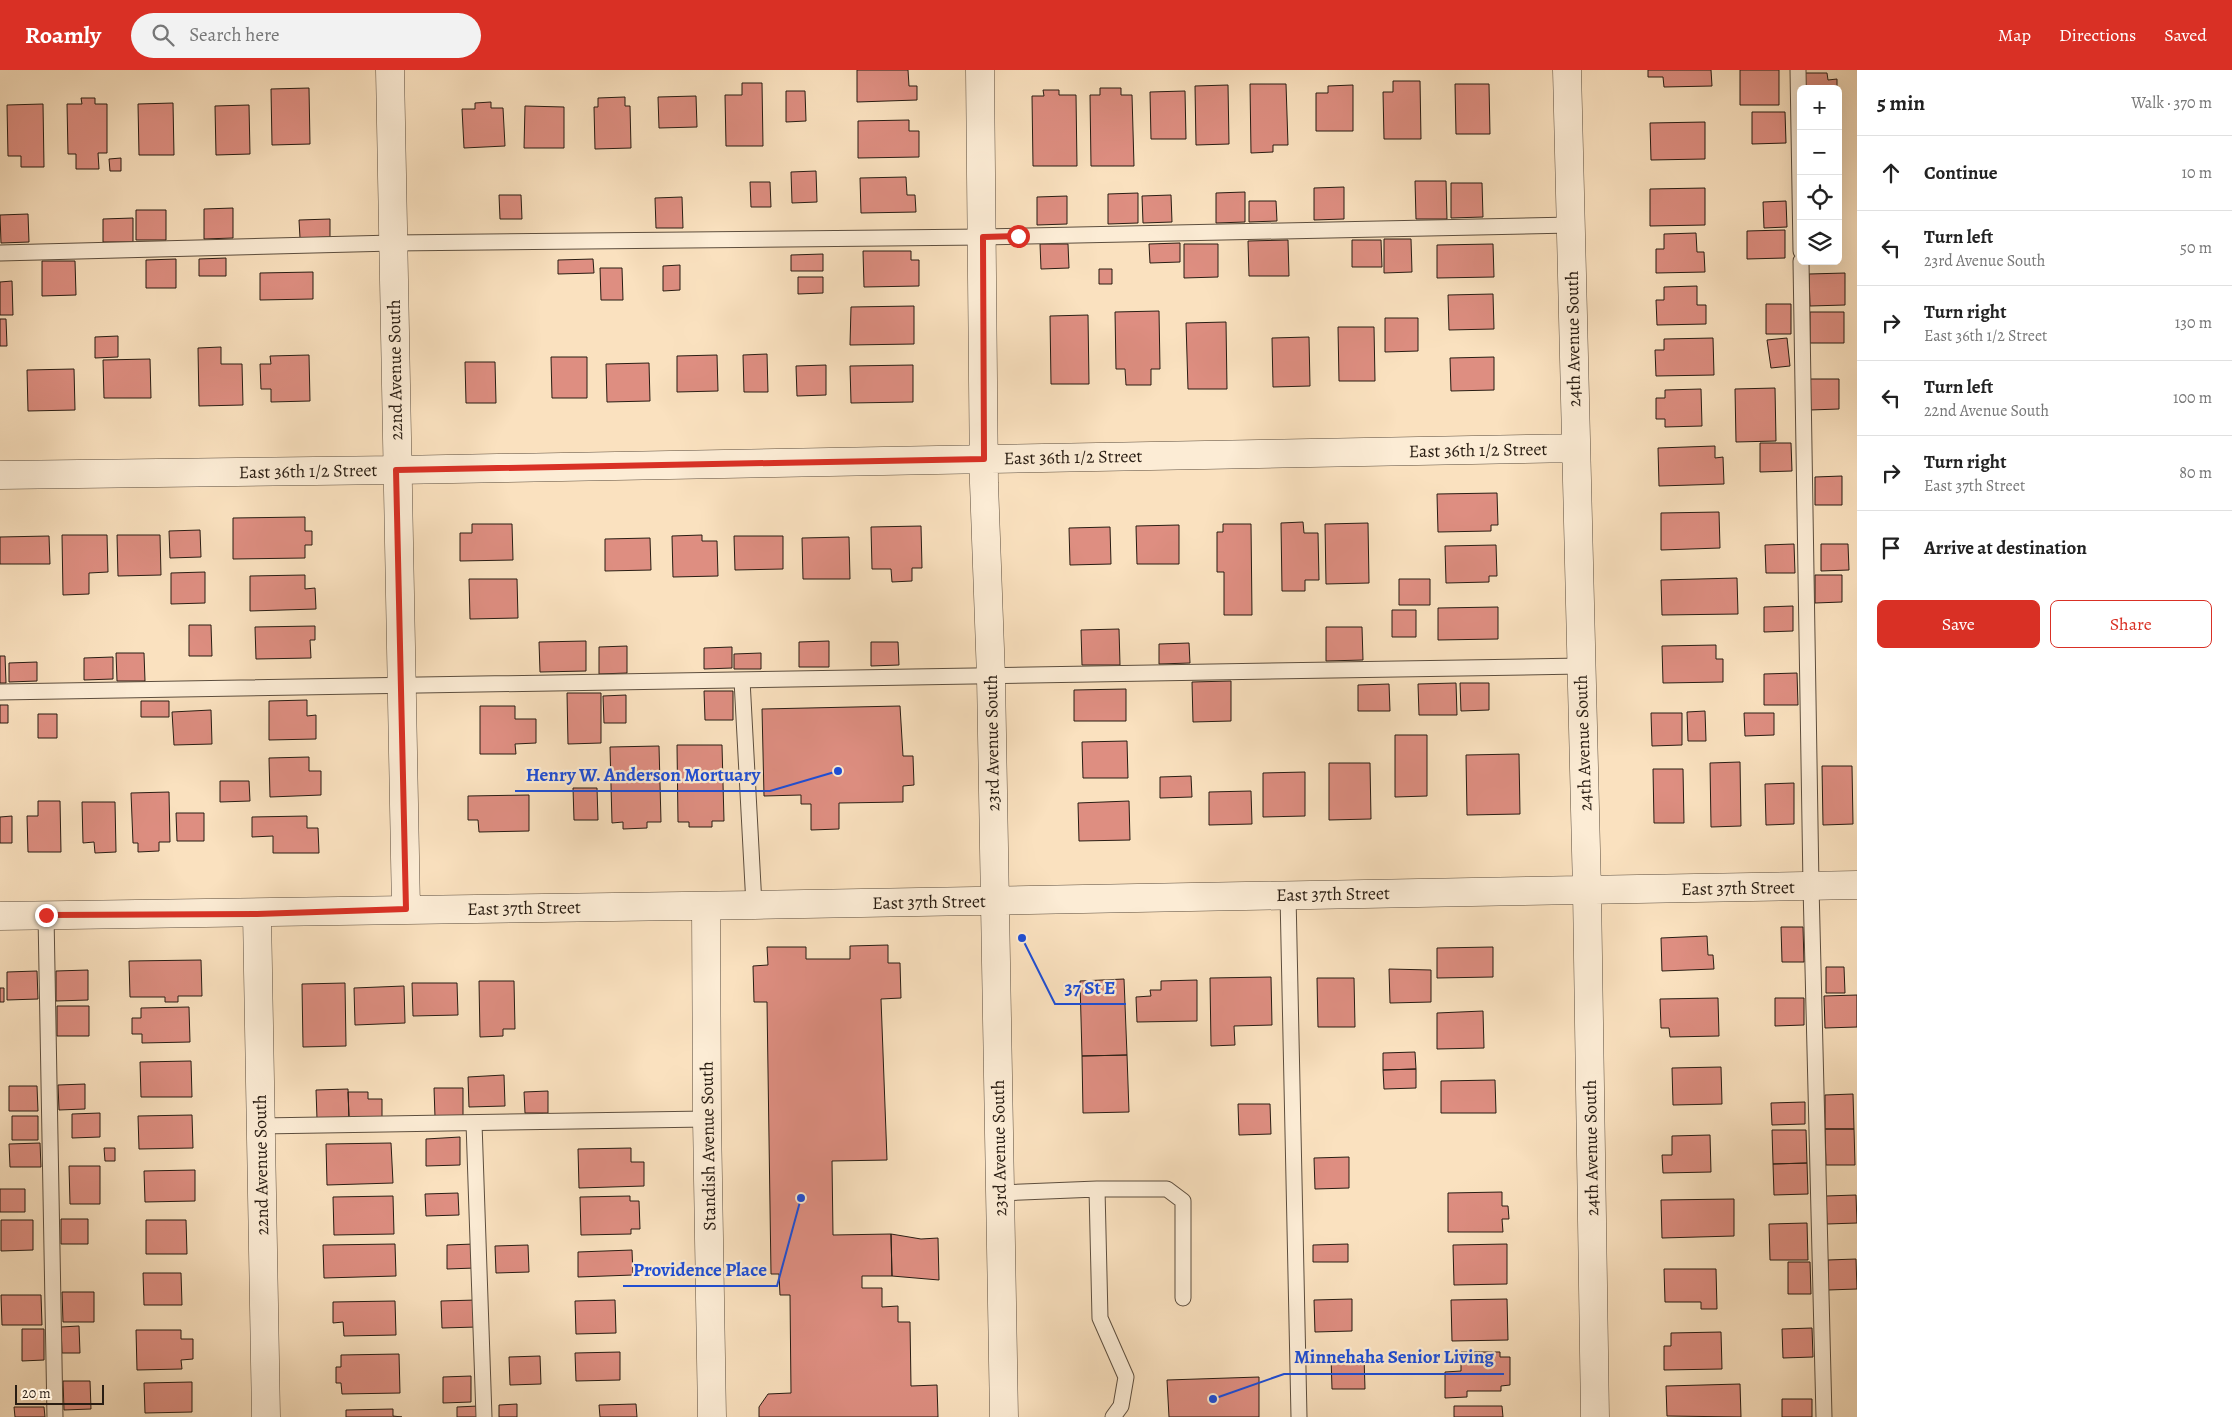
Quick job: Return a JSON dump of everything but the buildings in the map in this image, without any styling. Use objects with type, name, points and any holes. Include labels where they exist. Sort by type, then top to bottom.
[{"type":"street","name":"22nd Avenue South","points":[[390,70],[396,470],[406,909]]},
{"type":"street","name":"23rd Avenue South","points":[[980,70],[984,459],[991,677],[1004,1417]]},
{"type":"street","name":"24th Avenue South","points":[[1567,70],[1587,891],[1595,1417]]},
{"type":"street","name":"East 36th 1/2 Street","points":[[0,475],[396,470],[1576,448]]},
{"type":"street","name":"East 37th Street","points":[[0,916],[257,914],[406,909],[706,906],[1857,885]]},
{"type":"street","name":"Standish Avenue South","points":[[706,906],[707,1119],[712,1417]]},
{"type":"street","name":"22nd Avenue South","points":[[257,914],[266,1417]]},
{"type":"lane","points":[[1798,70],[1800,220]]},
{"type":"lane","points":[[0,253],[393,243],[983,237],[1571,225]]},
{"type":"lane","points":[[1801,265],[1811,886],[1824,1417]]},
{"type":"lane","points":[[0,692],[1581,666]]},
{"type":"lane","points":[[742,680],[754,905]]},
{"type":"lane","points":[[1288,895],[1299,1417]]},
{"type":"lane","points":[[46,915],[55,1417]]},
{"type":"lane","points":[[260,1126],[707,1119]]},
{"type":"lane","points":[[474,1123],[484,1417]]},
{"type":"lane","points":[[1000,1193],[1097,1189],[1167,1189],[1183,1201],[1183,1298]]},
{"type":"lane","points":[[1097,1189],[1100,1318],[1126,1377],[1121,1406],[1113,1417]]},
{"type":"place","name":"Henry W. Anderson Mortuary","points":[[838,771]]},
{"type":"place","name":"37 St E","points":[[1022,938]]},
{"type":"place","name":"Providence Place","points":[[801,1198]]},
{"type":"place","name":"Minnehaha Senior Living","points":[[1213,1399]]},
{"type":"route","points":[[46,915],[257,914],[406,909],[396,470],[984,459],[983,237],[1018,236]]}]
